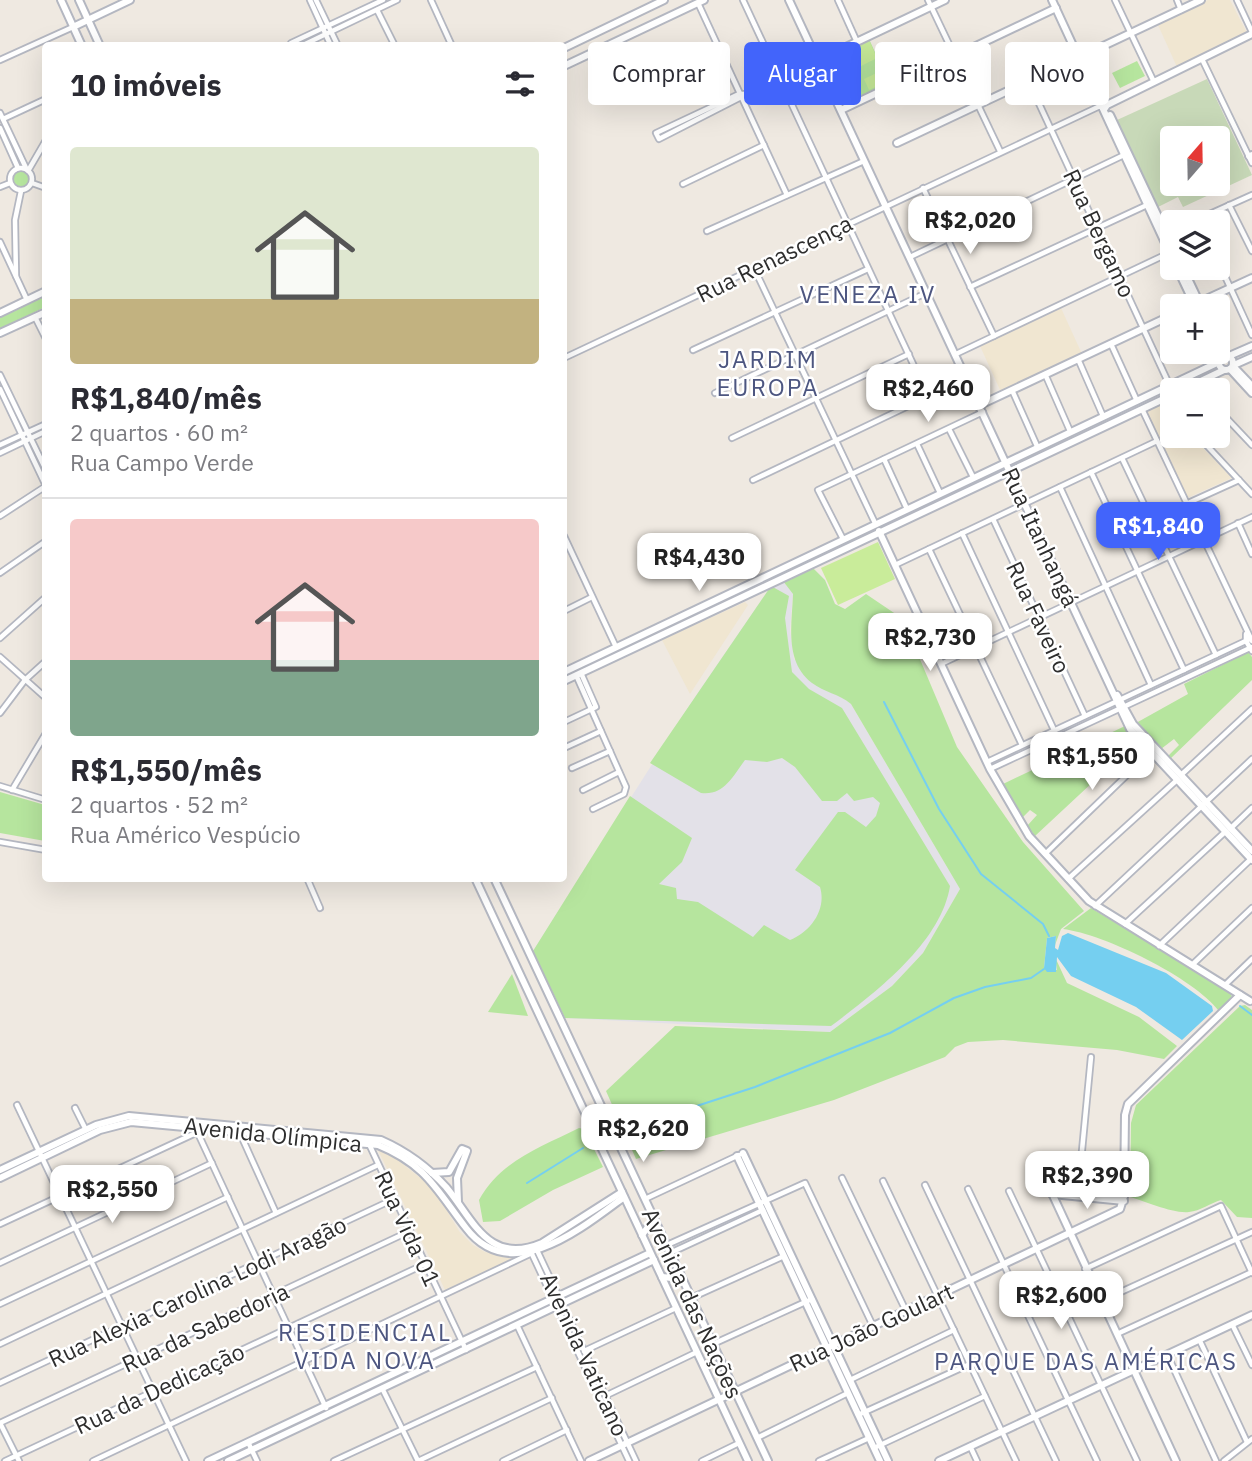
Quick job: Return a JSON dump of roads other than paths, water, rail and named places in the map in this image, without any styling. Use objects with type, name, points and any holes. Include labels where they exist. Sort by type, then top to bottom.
[{"type":"street","points":[[61,0],[80,42]]},
{"type":"street","points":[[79,0],[98,42]]},
{"type":"street","points":[[0,60],[130,0]]},
{"type":"street","points":[[310,0],[335,42]]},
{"type":"street","points":[[316,0],[330,42]]},
{"type":"street","points":[[308,42],[383,0]]},
{"type":"street","points":[[296,42],[397,0]]},
{"type":"street","points":[[431,0],[450,42]]},
{"type":"street","points":[[567,47],[664,0]]},
{"type":"street","points":[[743,0],[762,42]]},
{"type":"street","name":"Rua Itanhangá","points":[[789,0],[808,42]]},
{"type":"street","points":[[838,0],[857,42],[929,3],[946,0]]},
{"type":"street","points":[[1115,0],[1154,82]]},
{"type":"street","points":[[1177,0],[1181,10]]},
{"type":"street","points":[[1109,45],[1201,0]]},
{"type":"street","points":[[1109,102],[1252,33],[1237,0]]},
{"type":"street","points":[[567,65],[701,1],[787,195]]},
{"type":"street","points":[[929,3],[947,42]]},
{"type":"street","points":[[981,42],[1055,3],[1073,42]]},
{"type":"street","points":[[377,10],[393,42]]},
{"type":"street","points":[[1202,59],[1251,158]]},
{"type":"street","points":[[841,110],[875,94]]},
{"type":"street","points":[[897,143],[1005,94]]},
{"type":"street","points":[[659,139],[656,133],[743,96]]},
{"type":"street","points":[[3,119],[42,101]]},
{"type":"street","points":[[791,105],[928,396]]},
{"type":"street","name":"Rua Itanhangá","points":[[838,105],[1120,702],[1130,729],[1154,749],[1252,857]]},
{"type":"street","name":"Rua Bergamo","points":[[1040,105],[1166,378]]},
{"type":"street","points":[[1103,105],[1160,215]]},
{"type":"street","name":"Rua Renascença","points":[[567,357],[1000,151],[1103,105]]},
{"type":"street","points":[[979,106],[1000,151]]},
{"type":"street","points":[[0,113],[32,183],[42,187]]},
{"type":"street","points":[[0,128],[18,168]]},
{"type":"street","points":[[683,184],[764,145]]},
{"type":"street","points":[[27,170],[42,147]]},
{"type":"street","points":[[911,257],[1127,154]]},
{"type":"street","points":[[1127,154],[1160,228]]},
{"type":"street","points":[[707,231],[865,160]]},
{"type":"street","points":[[18,168],[27,170]]},
{"type":"street","points":[[0,187],[10,180],[18,168]]},
{"type":"street","points":[[0,181],[10,180]]},
{"type":"street","points":[[10,180],[21,191]]},
{"type":"street","points":[[16,276],[15,220],[21,191],[32,183]]},
{"type":"street","points":[[923,188],[993,336]]},
{"type":"street","points":[[1219,210],[1252,195]]},
{"type":"street","points":[[971,287],[1148,205]]},
{"type":"street","points":[[1229,205],[1252,251]]},
{"type":"street","points":[[0,242],[27,300]]},
{"type":"street","points":[[956,354],[1160,258]]},
{"type":"street","points":[[754,268],[875,523],[873,530],[879,531]]},
{"type":"street","points":[[693,350],[868,269]]},
{"type":"street","points":[[1219,294],[1252,278]]},
{"type":"street","points":[[1227,280],[1252,335]]},
{"type":"street","points":[[715,393],[927,292]]},
{"type":"street","points":[[0,313],[42,293]]},
{"type":"street","points":[[0,333],[42,314]]},
{"type":"street","points":[[35,317],[42,331]]},
{"type":"street","points":[[845,538],[818,490],[949,429],[1012,390],[1160,321]]},
{"type":"street","points":[[1111,344],[1250,642]]},
{"type":"street","points":[[1230,355],[1252,346]]},
{"type":"street","points":[[732,438],[909,354]]},
{"type":"street","points":[[1208,378],[1252,357]]},
{"type":"street","points":[[1078,359],[1103,416]]},
{"type":"street","points":[[1181,378],[1211,364]]},
{"type":"street","points":[[1227,364],[1252,393]]},
{"type":"street","points":[[1227,364],[1252,386]]},
{"type":"street","points":[[0,374],[25,434]]},
{"type":"street","points":[[1045,374],[1070,431]]},
{"type":"street","points":[[753,480],[967,378]]},
{"type":"street","points":[[567,671],[1160,389]]},
{"type":"street","points":[[0,390],[42,463]]},
{"type":"street","points":[[1012,390],[1037,446]]},
{"type":"street","points":[[567,680],[1160,400]]},
{"type":"street","points":[[1230,422],[1252,445]]},
{"type":"street","points":[[0,445],[42,426]]},
{"type":"street","points":[[949,429],[973,477]]},
{"type":"street","points":[[0,453],[42,434]]},
{"type":"street","points":[[28,440],[42,476]]},
{"type":"street","points":[[895,565],[1157,441]]},
{"type":"street","points":[[917,444],[940,493]]},
{"type":"street","points":[[1209,448],[1252,494]]},
{"type":"street","points":[[1122,458],[1216,655]]},
{"type":"street","points":[[884,459],[907,509]]},
{"type":"street","points":[[1091,472],[1184,670]]},
{"type":"street","points":[[1186,504],[1239,480]]},
{"type":"street","points":[[1060,487],[1151,685]]},
{"type":"street","points":[[0,516],[42,489]]},
{"type":"street","points":[[941,664],[1252,517]]},
{"type":"street","name":"Rua Faveiro","points":[[993,519],[1085,716]]},
{"type":"street","points":[[1238,523],[1252,554]]},
{"type":"street","points":[[879,531],[990,769],[1017,820],[1045,854],[1095,906],[1237,996],[1251,1001]]},
{"type":"street","points":[[962,533],[1054,730]]},
{"type":"street","points":[[0,573],[42,544]]},
{"type":"street","points":[[929,549],[976,648],[1021,755]]},
{"type":"street","points":[[567,551],[616,648]]},
{"type":"street","points":[[567,610],[592,597]]},
{"type":"street","points":[[0,638],[42,601]]},
{"type":"street","points":[[990,769],[1151,685],[1250,642]]},
{"type":"street","points":[[987,762],[1250,642]]},
{"type":"street","points":[[0,657],[42,695]]},
{"type":"street","points":[[0,713],[25,680],[42,665]]},
{"type":"street","points":[[578,674],[626,787],[624,794],[593,808]]},
{"type":"street","points":[[567,721],[593,708]]},
{"type":"street","points":[[1068,879],[1252,709]]},
{"type":"street","points":[[567,747],[601,731]]},
{"type":"street","points":[[12,790],[42,740]]},
{"type":"street","points":[[1045,854],[1154,749]]},
{"type":"street","points":[[572,768],[610,751]]},
{"type":"street","points":[[1095,906],[1252,759]]},
{"type":"street","points":[[583,790],[619,772]]},
{"type":"street","points":[[0,786],[42,799]]},
{"type":"street","points":[[1125,924],[1252,808]]},
{"type":"street","points":[[0,842],[42,849]]},
{"type":"street","points":[[1158,946],[1252,857]]},
{"type":"street","points":[[309,882],[320,908]]},
{"type":"street","name":"Avenida das Nações","points":[[477,882],[748,1461]]},
{"type":"street","name":"Avenida das Nações","points":[[496,882],[768,1461]]},
{"type":"street","points":[[1191,966],[1252,908]]},
{"type":"street","points":[[1224,986],[1252,959]]},
{"type":"street","points":[[1124,1199],[1125,1115],[1128,1104],[1229,1007],[1237,996]]},
{"type":"street","points":[[1079,1192],[1091,1057]]},
{"type":"street","points":[[17,1105],[186,1461]]},
{"type":"street","points":[[75,1108],[86,1130]]},
{"type":"street","name":"Avenida Olímpica","points":[[0,1178],[86,1130],[130,1116],[195,1126]]},
{"type":"street","name":"Avenida Olímpica","points":[[0,1170],[122,1124],[149,1122],[381,1140],[403,1150],[431,1172],[458,1204],[475,1231],[484,1238],[507,1247],[533,1250]]},
{"type":"street","points":[[0,1224],[61,1196],[195,1126],[326,1410]]},
{"type":"street","points":[[238,1128],[276,1213]]},
{"type":"street","name":"Avenida Olímpica","points":[[238,1128],[369,1143],[386,1149],[418,1168],[442,1193],[465,1228],[479,1241],[510,1253],[533,1250]]},
{"type":"street","name":"Rua Vida 01","points":[[369,1143],[466,1350]]},
{"type":"street","points":[[431,1172],[444,1173],[452,1169],[464,1150],[457,1178],[458,1204]]},
{"type":"street","points":[[645,1199],[740,1154],[830,1347],[848,1393],[862,1414],[877,1447],[880,1461]]},
{"type":"street","points":[[0,1263],[212,1163]]},
{"type":"street","points":[[0,1344],[378,1165]]},
{"type":"street","points":[[842,1178],[905,1311]]},
{"type":"street","points":[[883,1181],[1016,1461]]},
{"type":"street","points":[[668,1249],[762,1201],[805,1183],[873,1327]]},
{"type":"street","points":[[925,1185],[1056,1461]]},
{"type":"street","points":[[968,1189],[1097,1461]]},
{"type":"street","points":[[1009,1191],[1137,1461]]},
{"type":"street","points":[[1051,1191],[1124,1199]]},
{"type":"street","points":[[1051,1191],[1124,1199]]},
{"type":"street","points":[[1051,1191],[1176,1461]]},
{"type":"street","points":[[93,1461],[440,1297],[533,1250],[623,1195]]},
{"type":"street","points":[[0,1304],[228,1197]]},
{"type":"street","name":"Rua Alexia Carolina Lodi Aragão","points":[[0,1383],[394,1199]]},
{"type":"street","name":"Rua João Goulart","points":[[589,1461],[1069,1234],[1120,1209],[1124,1199]]},
{"type":"street","points":[[762,1201],[763,1210],[784,1256],[809,1301]]},
{"type":"street","points":[[1085,1269],[1221,1206],[1252,1272],[1116,1335]]},
{"type":"street","points":[[668,1249],[763,1210]]},
{"type":"street","points":[[642,1235],[648,1227],[658,1228]]},
{"type":"street","name":"Rua da Sabedoria","points":[[0,1423],[410,1231]]},
{"type":"street","points":[[1101,1301],[1252,1232]]},
{"type":"street","name":"Avenida Vaticano","points":[[533,1250],[635,1461]]},
{"type":"street","points":[[208,1461],[250,1446],[462,1341],[557,1302],[652,1256]]},
{"type":"street","points":[[691,1298],[784,1256]]},
{"type":"street","name":"Rua da Dedicação","points":[[5,1461],[18,1458],[45,1440],[152,1393],[425,1264]]},
{"type":"street","points":[[662,1277],[672,1278],[678,1269]]},
{"type":"street","points":[[713,1344],[809,1301]]},
{"type":"street","points":[[326,1410],[466,1350],[557,1302]]},
{"type":"street","name":"Avenida Vaticano","points":[[557,1302],[605,1396],[625,1444],[629,1461]]},
{"type":"street","points":[[584,1351],[676,1308]]},
{"type":"street","points":[[939,1461],[1252,1315]]},
{"type":"street","points":[[1232,1324],[1252,1365]]},
{"type":"street","points":[[517,1325],[581,1461]]},
{"type":"street","points":[[850,1380],[954,1330]]},
{"type":"street","points":[[1199,1339],[1250,1440],[1224,1461]]},
{"type":"street","points":[[830,1347],[850,1380],[869,1437],[888,1461]]},
{"type":"street","points":[[605,1396],[697,1352]]},
{"type":"street","points":[[1167,1354],[1216,1461]]},
{"type":"street","points":[[862,1414],[970,1364]]},
{"type":"street","points":[[334,1461],[537,1367]]},
{"type":"street","points":[[382,1388],[418,1461],[552,1398]]},
{"type":"street","points":[[757,1437],[848,1393]]},
{"type":"street","points":[[877,1447],[985,1396]]},
{"type":"street","points":[[0,1423],[18,1458]]},
{"type":"street","points":[[503,1461],[567,1430]]},
{"type":"street","points":[[819,1461],[869,1437]]},
{"type":"street","points":[[702,1461],[739,1443]]},
{"type":"street","points":[[228,1461],[250,1446]]},
{"type":"street","points":[[250,1446],[257,1461]]},
{"type":"street","points":[[970,1446],[977,1461]]},
{"type":"water","points":[[1068,933],[1166,973],[1212,1006],[1213,1011],[1182,1040],[1136,1007],[1071,976],[1057,957],[1056,972],[1047,972],[1044,968],[1047,938],[1056,936],[1055,948],[1058,950],[1062,936]]},
{"type":"waterway","points":[[884,702],[939,809],[981,874],[1043,924],[1049,936]]},
{"type":"waterway","points":[[629,1128],[755,1087],[890,1033],[954,998],[985,987],[1031,978],[1044,969]]},
{"type":"waterway","points":[[1240,1006],[1252,1015]]},
{"type":"waterway","points":[[527,1183],[583,1148]]},
{"type":"district","name":"VENEZA IV","points":[[868,294]]},
{"type":"district","name":"JARDIM EUROPA","points":[[768,373]]},
{"type":"district","name":"RESIDENCIAL VIDA NOVA","points":[[365,1346]]},
{"type":"district","name":"PARQUE DAS AMÉRICAS","points":[[1086,1361]]}]
